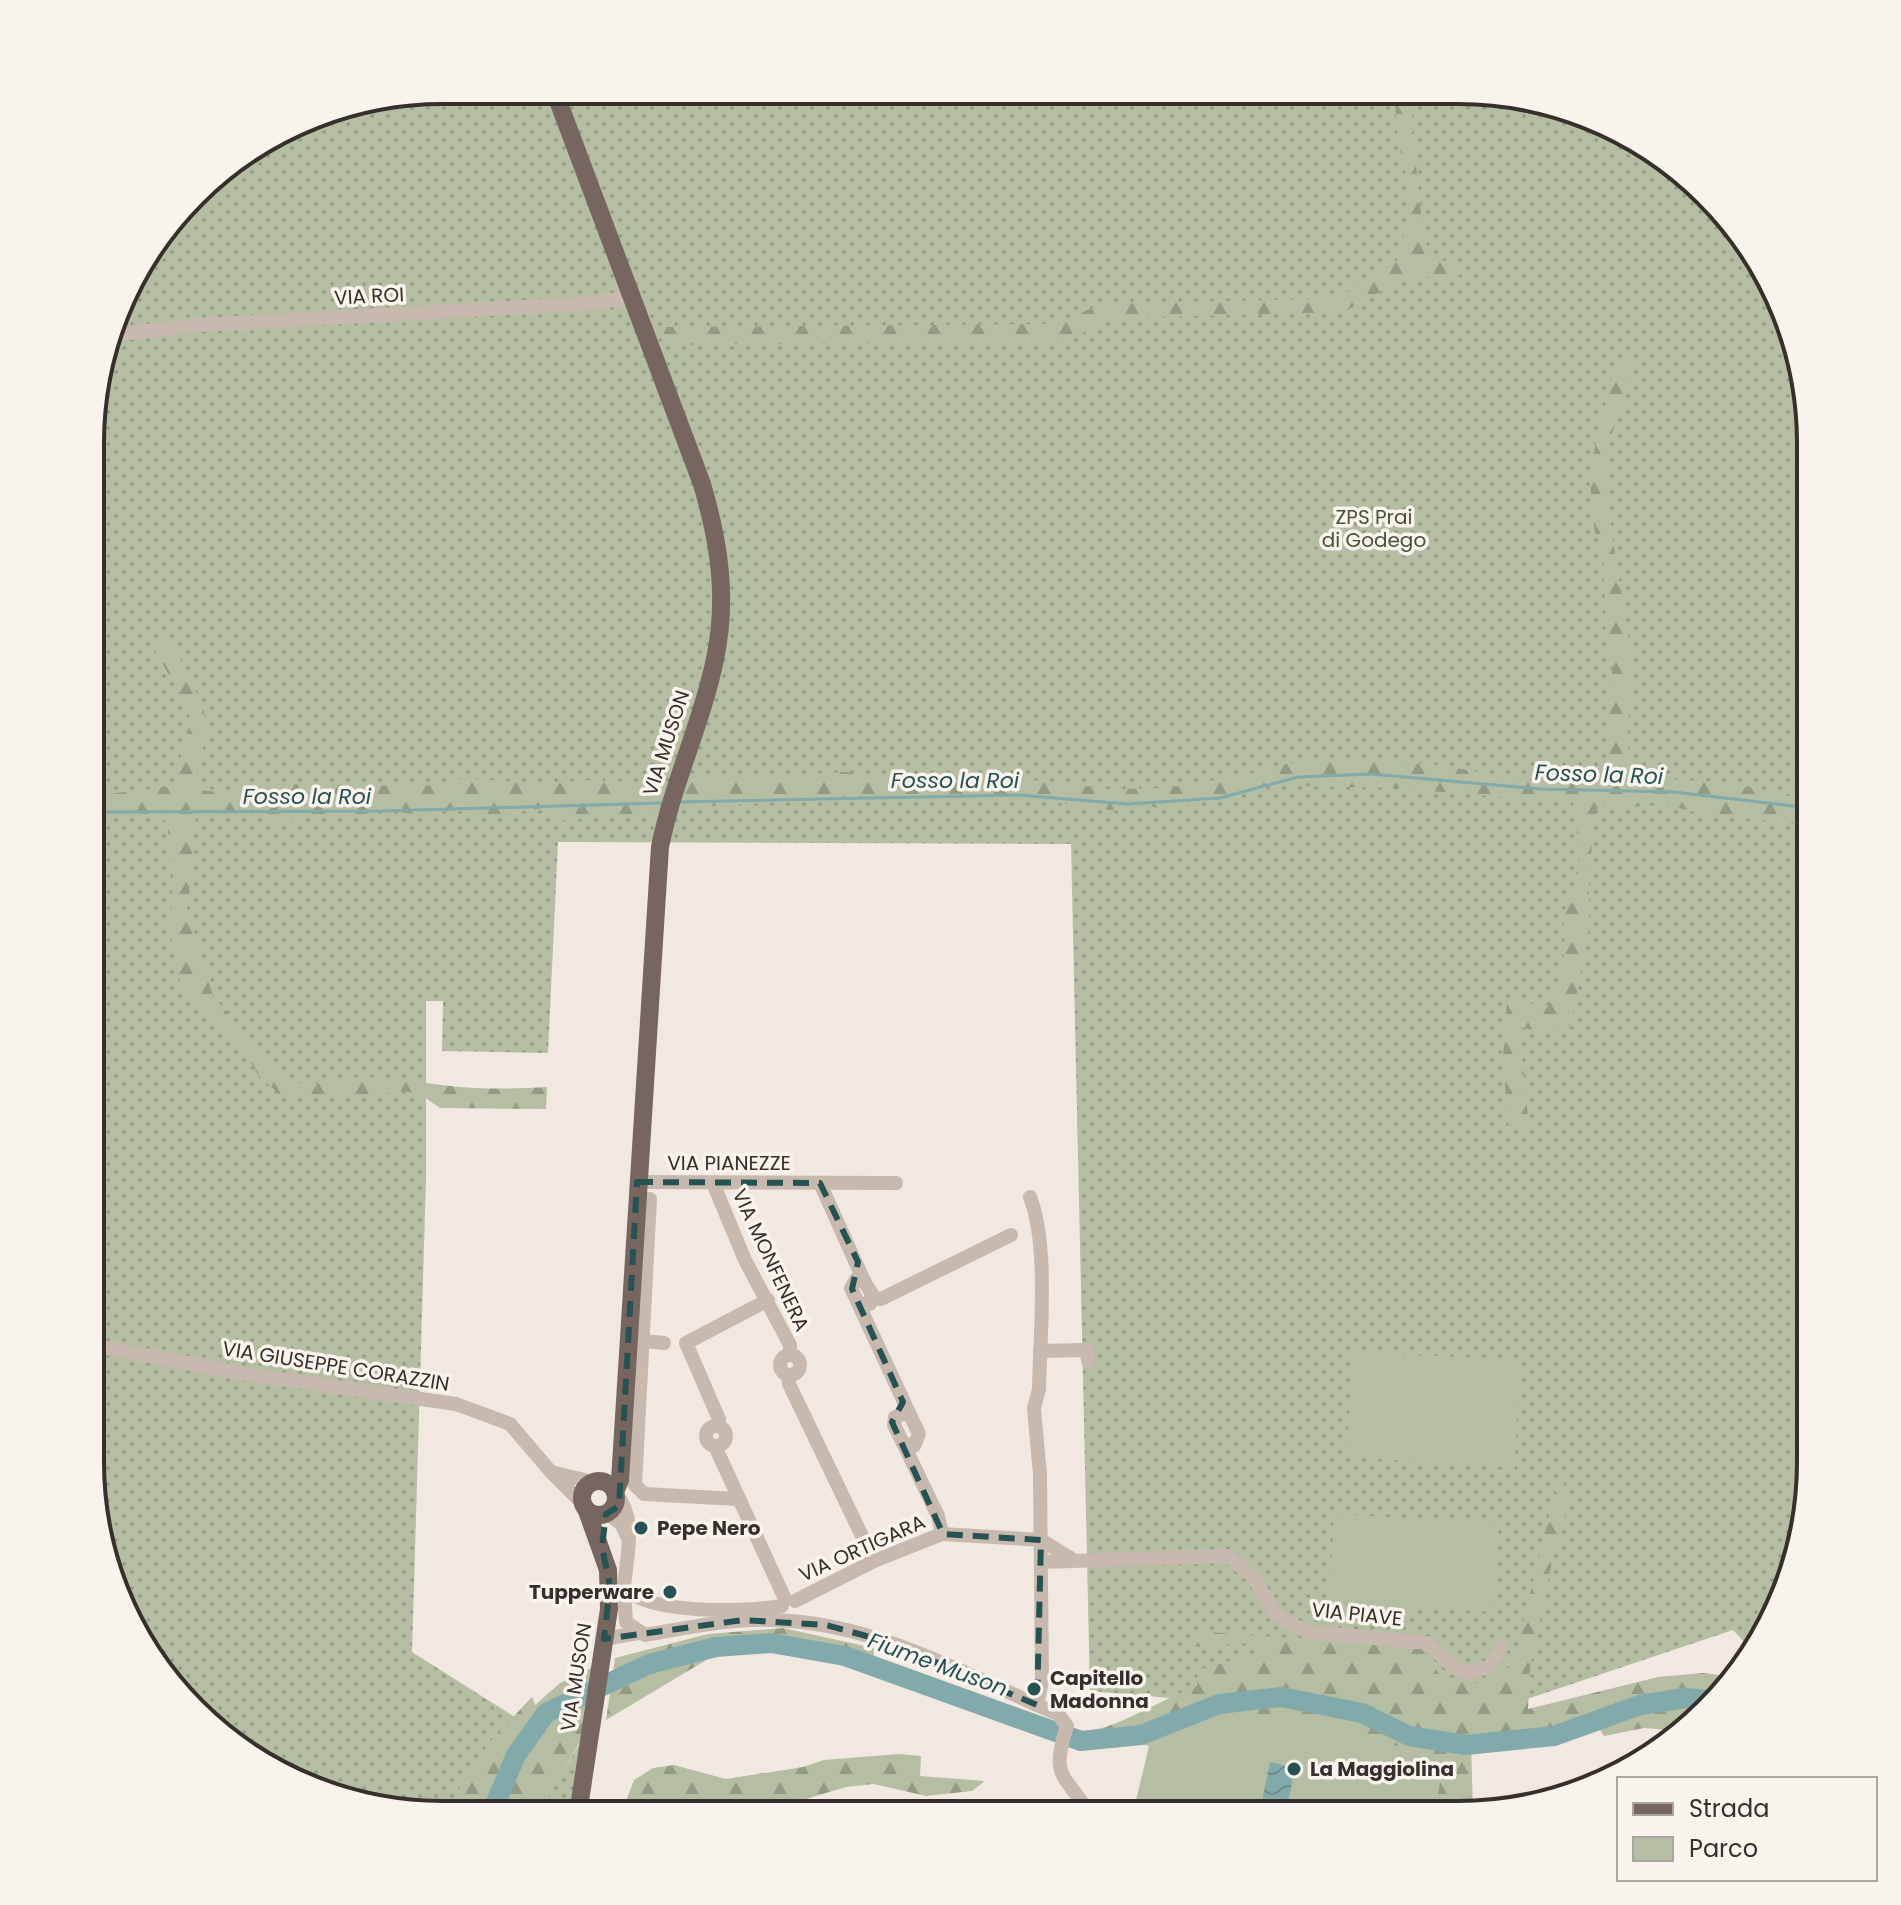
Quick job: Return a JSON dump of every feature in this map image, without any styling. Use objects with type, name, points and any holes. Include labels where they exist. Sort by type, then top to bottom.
[{"type":"main road","name":"VIA MUSON","points":[[559,104],[629,297],[702,484],[714,527],[721,571],[721,611],[715,659],[670,801],[656,880],[637,1182],[642,1234],[635,1340],[620,1480],[614,1507],[596,1510]]},
{"type":"main road","name":"VIA MUSON","points":[[580,1801],[610,1586],[596,1510],[583,1491],[594,1482],[622,1439]]},
{"type":"main road","points":[[594,1482],[607,1483],[615,1493]]},
{"type":"street","name":"VIA ROI","points":[[122,334],[200,325],[596,303],[629,297]]},
{"type":"street","name":"VIA PIANEZZE","points":[[637,1182],[896,1183]]},
{"type":"street","name":"VIA MONFENERA","points":[[713,1183],[745,1260],[790,1345],[790,1354],[797,1357],[800,1368],[788,1375],[789,1384],[874,1561]]},
{"type":"street","points":[[820,1183],[858,1262],[861,1280],[851,1288],[865,1306],[904,1411],[894,1425],[909,1449],[938,1516],[942,1534]]},
{"type":"street","points":[[1030,1197],[1038,1218],[1040,1351],[1039,1389],[1034,1408],[1040,1475],[1041,1540],[1042,1681],[1037,1705]]},
{"type":"street","points":[[642,1234],[650,1199]]},
{"type":"street","points":[[865,1306],[1011,1235]]},
{"type":"street","points":[[737,1499],[644,1494],[635,1485],[635,1340],[686,1346],[689,1340],[768,1300]]},
{"type":"street","name":"VIA ORTIGARA","points":[[686,1346],[719,1419],[717,1425],[706,1433],[707,1440],[715,1446],[787,1602],[874,1561],[942,1534],[1041,1540]]},
{"type":"street","name":"VIA GIUSEPPE CORAZZIN","points":[[104,1347],[245,1374],[456,1404],[510,1424],[551,1472],[596,1510],[622,1525],[627,1537]]},
{"type":"street","points":[[1040,1351],[1087,1350],[1088,1361]]},
{"type":"street","points":[[551,1472],[594,1482]]},
{"type":"street","points":[[615,1493],[624,1504],[630,1522],[624,1618],[638,1633]]},
{"type":"street","points":[[1041,1540],[1074,1559]]},
{"type":"street","name":"VIA PIAVE","points":[[1041,1562],[1228,1556],[1253,1577],[1275,1613],[1309,1632],[1427,1643],[1456,1669],[1467,1673],[1489,1667],[1502,1647]]},
{"type":"street","points":[[624,1588],[640,1600],[661,1604],[747,1610],[787,1602]]},
{"type":"street","points":[[604,1639],[743,1620],[826,1625],[888,1642],[1066,1720],[1057,1757],[1058,1769],[1081,1801]]},
{"type":"highlighted area","points":[[637,1182],[820,1183],[858,1262],[852,1289],[903,1402],[892,1422],[943,1534],[1041,1540],[1037,1705],[888,1642],[826,1625],[743,1620],[604,1639],[610,1586],[602,1547],[606,1514],[619,1506]]},
{"type":"green space","points":[[1395,104],[1414,104],[1412,122],[1423,235],[1432,258],[1452,262],[1460,275],[1445,279],[1407,279],[1341,312],[1118,318],[1058,342],[666,345],[659,327],[1056,324],[1101,304],[1314,299],[1347,292],[1356,282],[1373,277],[1396,263],[1406,226],[1409,191],[1398,140]]},
{"type":"green space","name":"ZPS Prai di Godego","points":[[420,105],[1481,105],[1524,111],[1567,122],[1608,139],[1647,161],[1682,188],[1713,219],[1752,273],[1779,334],[1790,377],[1796,420],[1797,1462],[1794,1507],[1779,1571],[1745,1643],[1733,1630],[1455,1723],[1090,1691],[1071,844],[558,842],[548,1053],[442,1051],[443,1001],[426,1001],[426,1179],[412,1652],[556,1743],[550,1793],[582,1740],[572,1801],[398,1798],[355,1789],[313,1775],[254,1744],[219,1717],[188,1686],[149,1632],[130,1592],[116,1550],[107,1507],[104,1462],[104,443],[107,398],[122,334],[139,293],[161,254],[188,219],[219,188],[273,149],[334,122],[377,111]]},
{"type":"green space","points":[[1624,360],[1633,362],[1610,445],[1607,477],[1613,540],[1633,665],[1628,740],[1634,766],[1641,778],[1727,782],[1797,798],[1797,824],[1694,812],[1656,802],[1635,807],[1602,805],[1596,810],[1589,872],[1589,930],[1570,1028],[1539,1031],[1519,1027],[1529,1127],[1520,1131],[1508,1124],[1503,1057],[1507,1001],[1549,1005],[1557,989],[1565,950],[1563,912],[1571,900],[1580,856],[1573,803],[1394,788],[1264,785],[1169,810],[1143,805],[1112,810],[1019,798],[837,796],[679,808],[687,776],[753,778],[845,772],[929,779],[1025,779],[1108,789],[1167,788],[1261,772],[1290,763],[1365,760],[1439,765],[1552,785],[1598,778],[1608,762],[1607,723],[1613,661],[1606,639],[1603,550],[1595,534],[1589,472],[1613,373]]},
{"type":"green space","points":[[160,634],[173,643],[204,709],[206,734],[195,783],[200,790],[217,792],[275,784],[425,786],[465,778],[541,784],[591,780],[665,783],[658,813],[558,821],[551,811],[543,808],[486,817],[454,810],[420,815],[386,810],[346,817],[321,814],[301,817],[280,827],[262,810],[196,816],[187,910],[213,996],[277,1071],[306,1086],[344,1078],[363,1078],[470,1088],[547,1087],[546,1109],[440,1108],[420,1094],[404,1091],[342,1098],[284,1098],[259,1076],[242,1048],[201,1013],[179,979],[170,930],[173,879],[167,821],[136,811],[104,813],[104,793],[173,784],[189,727],[189,710],[154,649]]},
{"type":"green space","points":[[1354,1353],[1519,1359],[1515,1468],[1346,1457]]},
{"type":"green space","points":[[1559,1473],[1567,1491],[1566,1512],[1553,1557],[1530,1669],[1528,1709],[1658,1677],[1703,1673],[1722,1675],[1666,1730],[1644,1728],[1604,1736],[1594,1720],[1537,1734],[1471,1740],[1473,1800],[1436,1801],[1443,1762],[1161,1740],[1149,1746],[1122,1739],[1087,1747],[1072,1745],[1079,1731],[1122,1721],[1197,1686],[1198,1670],[1255,1654],[1253,1643],[1193,1647],[1195,1631],[1421,1648],[1441,1677],[1472,1685],[1513,1665]]},
{"type":"green space","points":[[1334,1514],[1499,1523],[1493,1612],[1329,1603]]},
{"type":"green space","points":[[783,1628],[874,1648],[873,1667],[832,1648],[713,1656],[606,1720],[615,1658],[708,1634]]},
{"type":"green space","points":[[595,1666],[581,1740],[546,1801],[451,1801],[487,1745],[532,1697],[535,1705],[560,1683]]},
{"type":"green space","name":"La Maggiolina","points":[[1219,1712],[1319,1719],[1444,1762],[1436,1801],[1136,1801],[1149,1746]]},
{"type":"green space","points":[[899,1754],[921,1756],[920,1776],[985,1781],[972,1791],[926,1796],[874,1784],[846,1787],[799,1801],[626,1801],[634,1780],[653,1768],[674,1765],[726,1779],[803,1767],[824,1760]]},
{"type":"water","points":[[1270,1762],[1295,1768],[1288,1801],[1262,1801]]},
{"type":"waterway","name":"Fosso la Roi","points":[[678,802],[1018,795],[1128,804],[1220,798],[1298,777],[1371,774],[1541,789],[1674,792],[1797,806]]},
{"type":"waterway","name":"Fosso la Roi","points":[[104,812],[382,811],[662,803]]},
{"type":"waterway","name":"Fiume Muson","points":[[497,1801],[516,1755],[546,1713],[649,1664],[716,1647],[771,1643],[845,1656],[1081,1741],[1141,1735],[1219,1704],[1281,1697],[1362,1713],[1409,1736],[1466,1745],[1554,1736],[1640,1705],[1685,1698],[1700,1699]]},
{"type":"place","name":"Pepe Nero","points":[[641,1528]]},
{"type":"place","name":"Tupperware","points":[[670,1592]]},
{"type":"place","name":"Capitello Madonna","points":[[1034,1689]]},
{"type":"place","name":"La Maggiolina","points":[[1294,1769]]}]
